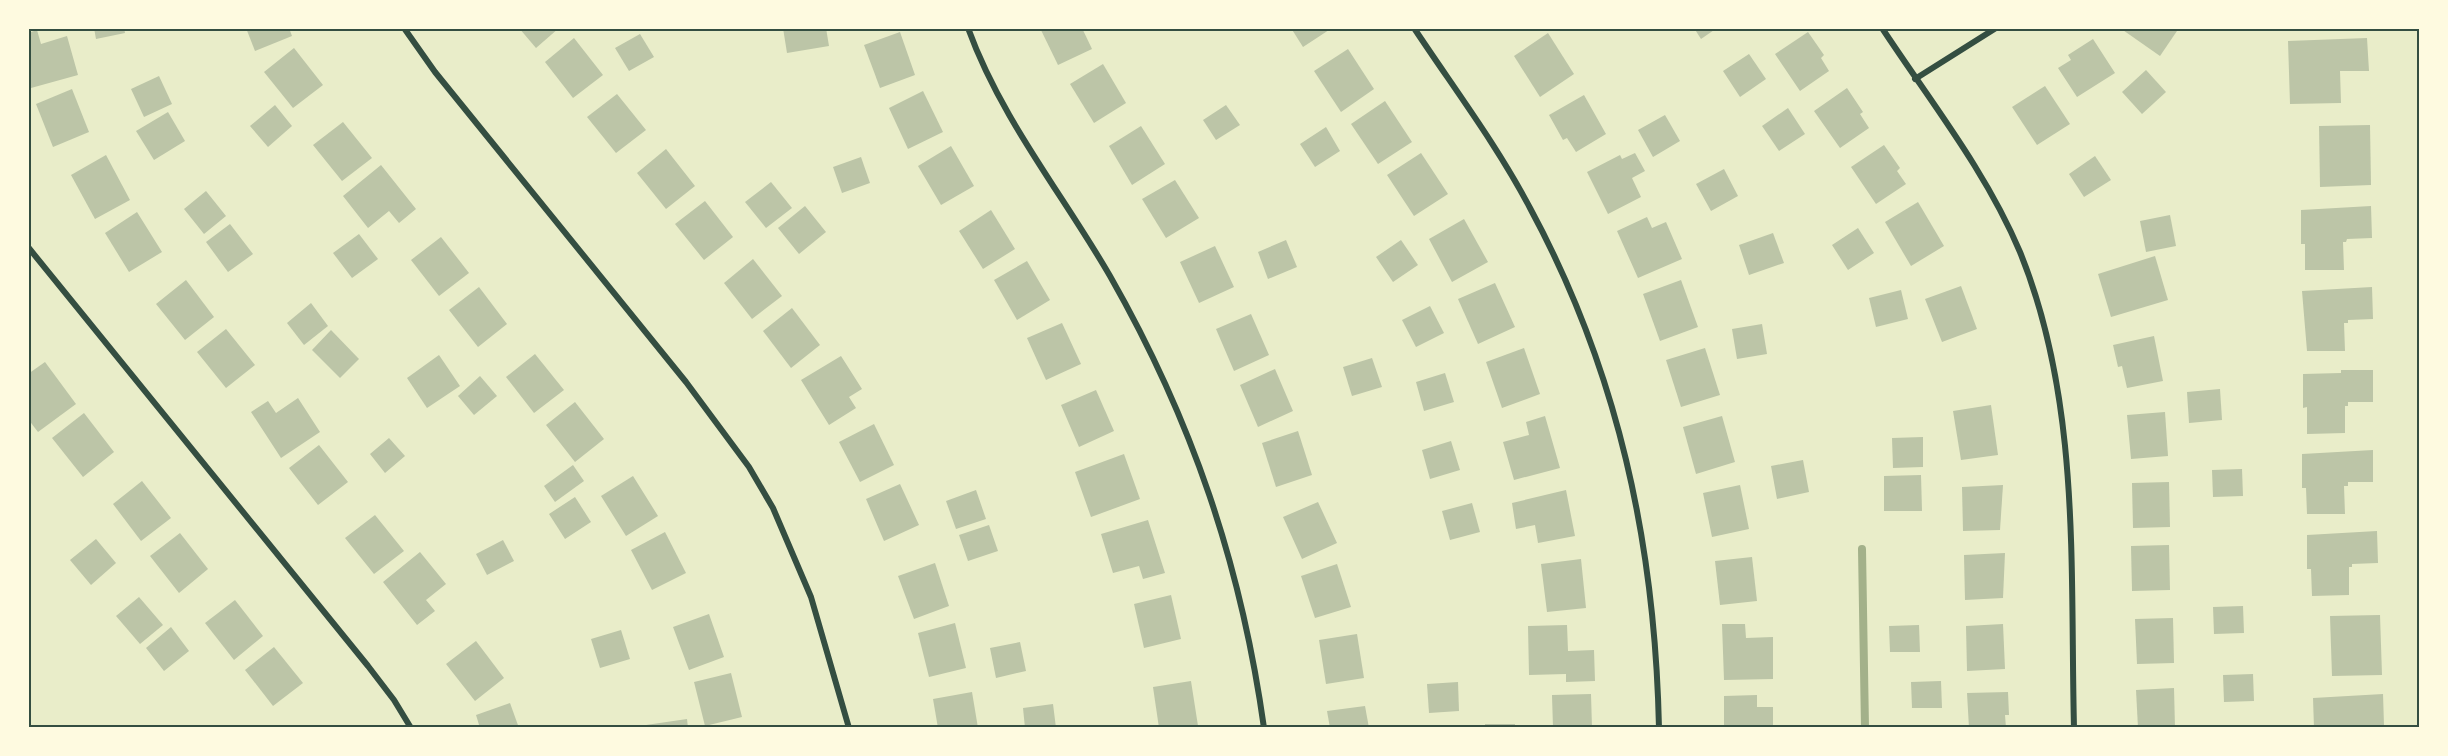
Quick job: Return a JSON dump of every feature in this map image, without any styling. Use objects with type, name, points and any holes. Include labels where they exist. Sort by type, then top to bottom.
[{"type":"street","points":[[404,28],[435,72],[686,382],[749,467],[773,508],[811,597],[849,728]]},
{"type":"street","points":[[968,28],[995,91],[1033,156],[1108,273],[1138,327],[1190,441],[1215,507],[1245,612],[1264,728]]},
{"type":"street","points":[[1414,28],[1529,206],[1569,285],[1589,333],[1614,412],[1640,518],[1653,610],[1659,728]]},
{"type":"street","points":[[1882,28],[1966,152],[1995,201],[2019,251],[2048,339],[2058,385],[2067,464],[2074,728]]},
{"type":"street","points":[[1915,79],[1996,28]]},
{"type":"street","points":[[28,247],[368,666],[394,700],[411,728]]},
{"type":"building","points":[[94,28],[124,28],[125,33],[96,39]]},
{"type":"building","points":[[246,28],[289,28],[292,36],[255,51]]},
{"type":"building","points":[[519,28],[559,28],[536,48]]},
{"type":"building","points":[[783,28],[826,28],[829,46],[787,53]]},
{"type":"building","points":[[1040,28],[1082,28],[1092,49],[1058,65]]},
{"type":"building","points":[[1291,28],[1332,28],[1303,47]]},
{"type":"building","points":[[1694,28],[1717,28],[1701,39]]},
{"type":"building","points":[[2120,28],[2179,28],[2160,56]]},
{"type":"building","points":[[37,30],[41,44],[67,36],[78,75],[31,88],[28,78],[28,33]]},
{"type":"building","points":[[900,32],[915,75],[880,88],[864,45]]},
{"type":"building","points":[[1808,32],[1824,55],[1821,58],[1829,71],[1800,91],[1775,54]]},
{"type":"building","points":[[1548,33],[1574,74],[1540,97],[1514,56]]},
{"type":"building","points":[[640,34],[654,57],[629,71],[615,48]]},
{"type":"building","points":[[574,38],[603,75],[573,98],[545,62]]},
{"type":"building","points":[[2367,38],[2369,71],[2340,71],[2341,103],[2290,104],[2288,41]]},
{"type":"building","points":[[2093,39],[2115,73],[2077,97],[2058,68],[2071,60],[2068,55]]},
{"type":"building","points":[[294,48],[323,85],[293,108],[264,72]]},
{"type":"building","points":[[1348,49],[1374,89],[1341,112],[1314,71]]},
{"type":"building","points":[[1749,54],[1766,79],[1740,97],[1723,71]]},
{"type":"building","points":[[1103,64],[1126,103],[1094,123],[1070,84]]},
{"type":"building","points":[[2146,70],[2166,92],[2142,114],[2122,92]]},
{"type":"building","points":[[159,76],[172,104],[144,117],[131,89]]},
{"type":"building","points":[[2045,86],[2070,124],[2037,145],[2012,107]]},
{"type":"building","points":[[1847,88],[1863,112],[1860,114],[1869,128],[1840,148],[1814,111]]},
{"type":"building","points":[[72,89],[89,132],[53,147],[36,104]]},
{"type":"building","points":[[923,91],[943,132],[908,149],[889,108]]},
{"type":"building","points":[[617,94],[646,130],[616,153],[587,117]]},
{"type":"building","points":[[1584,95],[1606,134],[1576,152],[1567,138],[1563,140],[1549,115]]},
{"type":"building","points":[[1385,101],[1412,142],[1378,164],[1351,124]]},
{"type":"building","points":[[275,105],[292,126],[268,147],[250,126]]},
{"type":"building","points":[[1226,105],[1240,125],[1216,140],[1203,120]]},
{"type":"building","points":[[1788,108],[1805,134],[1779,151],[1762,126]]},
{"type":"building","points":[[168,112],[185,141],[154,160],[136,131]]},
{"type":"building","points":[[1665,115],[1680,141],[1653,157],[1638,130]]},
{"type":"building","points":[[343,122],[372,158],[342,181],[313,145]]},
{"type":"building","points":[[2370,125],[2371,185],[2320,187],[2319,126]]},
{"type":"building","points":[[1141,126],[1165,164],[1132,185],[1109,146]]},
{"type":"building","points":[[1326,127],[1340,151],[1315,167],[1300,144]]},
{"type":"building","points":[[1884,145],[1900,168],[1897,171],[1906,184],[1876,204],[1851,167]]},
{"type":"building","points":[[951,146],[974,186],[941,205],[918,166]]},
{"type":"building","points":[[666,149],[695,186],[666,209],[637,173]]},
{"type":"building","points":[[1421,153],[1448,194],[1414,216],[1387,175]]},
{"type":"building","points":[[1635,153],[1645,171],[1632,178],[1641,197],[1608,214],[1587,172],[1620,155],[1622,159]]},
{"type":"building","points":[[106,155],[130,200],[95,219],[71,175]]},
{"type":"building","points":[[2095,156],[2111,180],[2084,197],[2069,174]]},
{"type":"building","points":[[861,157],[870,183],[842,193],[833,167]]},
{"type":"building","points":[[381,165],[416,209],[399,223],[389,211],[368,228],[343,196]]},
{"type":"building","points":[[1724,169],[1738,196],[1711,211],[1696,184]]},
{"type":"building","points":[[1175,180],[1199,218],[1166,238],[1142,199]]},
{"type":"building","points":[[771,182],[792,208],[766,228],[745,202]]},
{"type":"building","points":[[206,191],[226,216],[204,234],[184,209]]},
{"type":"building","points":[[705,201],[733,237],[704,260],[675,224]]},
{"type":"building","points":[[1918,202],[1944,246],[1911,266],[1885,222]]},
{"type":"building","points":[[805,206],[826,232],[799,254],[778,228]]},
{"type":"building","points":[[2371,206],[2372,238],[2347,239],[2343,242],[2344,270],[2305,270],[2305,244],[2301,244],[2301,210]]},
{"type":"building","points":[[991,210],[1015,249],[983,269],[959,231]]},
{"type":"building","points":[[137,212],[162,252],[129,272],[105,233]]},
{"type":"building","points":[[2170,215],[2176,246],[2146,252],[2140,221]]},
{"type":"building","points":[[1647,217],[1652,228],[1666,222],[1682,259],[1638,278],[1617,231]]},
{"type":"building","points":[[1464,219],[1488,262],[1452,282],[1429,239]]},
{"type":"building","points":[[230,224],[253,254],[228,272],[206,242]]},
{"type":"building","points":[[1858,228],[1874,253],[1848,270],[1832,245]]},
{"type":"building","points":[[1773,233],[1784,263],[1749,275],[1739,245]]},
{"type":"building","points":[[359,234],[378,259],[352,278],[333,253]]},
{"type":"building","points":[[441,237],[469,273],[439,296],[411,260]]},
{"type":"building","points":[[1286,240],[1297,267],[1268,279],[1258,252]]},
{"type":"building","points":[[1401,240],[1418,265],[1393,282],[1376,257]]},
{"type":"building","points":[[1215,246],[1234,287],[1199,303],[1180,262]]},
{"type":"building","points":[[2155,256],[2168,300],[2111,317],[2098,274]]},
{"type":"building","points":[[753,259],[782,296],[752,319],[724,283]]},
{"type":"building","points":[[1027,261],[1050,300],[1017,320],[994,280]]},
{"type":"building","points":[[186,280],[214,317],[185,340],[156,304]]},
{"type":"building","points":[[1681,280],[1698,327],[1660,341],[1643,294]]},
{"type":"building","points":[[1495,283],[1515,327],[1478,344],[1458,299]]},
{"type":"building","points":[[1961,286],[1977,329],[1942,342],[1925,299]]},
{"type":"building","points":[[479,287],[507,324],[478,347],[449,310]]},
{"type":"building","points":[[2372,287],[2373,319],[2348,320],[2348,323],[2344,323],[2345,351],[2307,351],[2302,291]]},
{"type":"building","points":[[1901,290],[1908,319],[1876,327],[1869,298]]},
{"type":"building","points":[[311,303],[328,326],[304,345],[287,323]]},
{"type":"building","points":[[1430,306],[1444,333],[1416,347],[1402,320]]},
{"type":"building","points":[[792,308],[820,345],[791,368],[763,331]]},
{"type":"building","points":[[1251,314],[1269,355],[1234,371],[1216,329]]},
{"type":"building","points":[[1062,323],[1081,364],[1046,380],[1027,338]]},
{"type":"building","points":[[1762,324],[1767,354],[1737,359],[1732,329]]},
{"type":"building","points":[[226,329],[255,365],[226,388],[197,352]]},
{"type":"building","points":[[331,330],[359,359],[340,378],[312,350]]},
{"type":"building","points":[[2154,336],[2163,381],[2127,388],[2122,366],[2118,367],[2113,345]]},
{"type":"building","points":[[1524,348],[1540,394],[1502,408],[1486,362]]},
{"type":"building","points":[[1705,348],[1720,395],[1681,407],[1666,360]]},
{"type":"building","points":[[535,354],[564,390],[534,413],[506,377]]},
{"type":"building","points":[[439,355],[460,386],[427,408],[407,378]]},
{"type":"building","points":[[841,356],[862,389],[849,397],[856,408],[829,425],[801,380]]},
{"type":"building","points":[[1372,358],[1382,387],[1352,396],[1343,367]]},
{"type":"building","points":[[45,362],[76,404],[38,432],[28,419],[28,374]]},
{"type":"building","points":[[1275,369],[1293,411],[1258,427],[1240,385]]},
{"type":"building","points":[[2341,370],[2373,370],[2373,402],[2348,402],[2348,406],[2345,406],[2345,433],[2307,434],[2307,407],[2303,408],[2303,374],[2341,373]]},
{"type":"building","points":[[1445,373],[1454,402],[1424,411],[1416,382]]},
{"type":"building","points":[[480,376],[497,396],[474,415],[458,396]]},
{"type":"building","points":[[2220,389],[2222,420],[2189,423],[2187,392]]},
{"type":"building","points":[[1096,390],[1114,431],[1079,447],[1061,405]]},
{"type":"building","points":[[298,398],[320,432],[281,458],[251,412],[268,401],[276,413]]},
{"type":"building","points":[[575,402],[604,439],[575,462],[546,425]]},
{"type":"building","points":[[1991,405],[1998,455],[1961,460],[1953,411]]},
{"type":"building","points":[[2165,412],[2168,456],[2131,459],[2127,415]]},
{"type":"building","points":[[84,413],[114,452],[83,477],[52,438]]},
{"type":"building","points":[[1545,416],[1560,468],[1514,480],[1503,442],[1529,435],[1526,422]]},
{"type":"building","points":[[1722,416],[1735,462],[1696,474],[1683,427]]},
{"type":"building","points":[[874,424],[894,465],[860,482],[839,442]]},
{"type":"building","points":[[1298,431],[1312,475],[1276,487],[1262,443]]},
{"type":"building","points":[[1923,437],[1923,467],[1893,468],[1892,438]]},
{"type":"building","points":[[389,438],[405,456],[385,473],[370,454]]},
{"type":"building","points":[[1451,441],[1460,470],[1430,479],[1422,450]]},
{"type":"building","points":[[319,445],[348,482],[318,505],[289,468]]},
{"type":"building","points":[[2373,450],[2373,482],[2348,482],[2348,486],[2344,486],[2345,514],[2307,514],[2306,488],[2302,488],[2302,454]]},
{"type":"building","points":[[1124,454],[1140,499],[1091,517],[1075,472]]},
{"type":"building","points":[[1803,460],[1809,492],[1777,499],[1771,466]]},
{"type":"building","points":[[573,465],[584,481],[555,502],[544,486]]},
{"type":"building","points":[[2242,469],[2243,496],[2213,497],[2212,470]]},
{"type":"building","points":[[1921,475],[1922,511],[1884,511],[1884,476]]},
{"type":"building","points":[[633,476],[658,516],[626,536],[601,496]]},
{"type":"building","points":[[142,481],[171,518],[141,541],[113,504]]},
{"type":"building","points":[[2169,482],[2170,527],[2133,528],[2132,483]]},
{"type":"building","points":[[900,484],[919,525],[884,541],[866,499]]},
{"type":"building","points":[[1740,485],[1749,529],[1712,537],[1703,493]]},
{"type":"building","points":[[2003,485],[2000,530],[1963,531],[1962,487]]},
{"type":"building","points":[[976,490],[986,519],[956,529],[946,501]]},
{"type":"building","points":[[1566,490],[1575,536],[1538,543],[1535,525],[1516,529],[1512,503]]},
{"type":"building","points":[[575,497],[591,522],[565,539],[549,514]]},
{"type":"building","points":[[1318,502],[1337,543],[1302,559],[1283,517]]},
{"type":"building","points":[[1472,503],[1480,532],[1450,540],[1442,511]]},
{"type":"building","points":[[375,515],[404,551],[374,574],[345,538]]},
{"type":"building","points":[[1148,520],[1165,573],[1143,579],[1139,566],[1113,573],[1101,534]]},
{"type":"building","points":[[989,525],[998,551],[968,561],[959,535]]},
{"type":"building","points":[[2377,531],[2378,563],[2352,564],[2352,567],[2349,567],[2349,595],[2312,596],[2311,569],[2307,569],[2307,535]]},
{"type":"building","points":[[665,532],[686,573],[652,590],[631,550]]},
{"type":"building","points":[[180,533],[208,569],[179,593],[150,556]]},
{"type":"building","points":[[96,539],[116,563],[91,585],[70,560]]},
{"type":"building","points":[[503,540],[514,561],[487,575],[476,554]]},
{"type":"building","points":[[2169,545],[2170,590],[2132,591],[2131,546]]},
{"type":"building","points":[[420,552],[446,584],[426,600],[435,611],[417,625],[383,582]]},
{"type":"building","points":[[2005,553],[2003,598],[1965,600],[1964,555]]},
{"type":"building","points":[[1752,557],[1757,601],[1720,605],[1715,561]]},
{"type":"building","points":[[1581,559],[1586,608],[1547,612],[1541,564]]},
{"type":"building","points":[[935,563],[949,606],[914,619],[898,576]]},
{"type":"building","points":[[1337,564],[1351,607],[1315,618],[1301,576]]},
{"type":"building","points":[[1171,595],[1181,639],[1144,648],[1134,604]]},
{"type":"building","points":[[139,597],[163,625],[140,644],[116,616]]},
{"type":"building","points":[[235,600],[263,636],[234,660],[205,623]]},
{"type":"building","points":[[2243,606],[2244,633],[2214,634],[2213,607]]},
{"type":"building","points":[[709,614],[724,657],[689,670],[673,627]]},
{"type":"building","points":[[2380,615],[2382,675],[2332,676],[2330,616]]},
{"type":"building","points":[[2173,618],[2174,663],[2137,664],[2135,619]]},
{"type":"building","points":[[955,623],[966,668],[929,677],[918,633]]},
{"type":"building","points":[[1722,624],[1745,624],[1746,638],[1773,637],[1773,679],[1724,680]]},
{"type":"building","points":[[2003,624],[2005,669],[1967,671],[1966,626]]},
{"type":"building","points":[[1567,625],[1568,651],[1594,650],[1595,681],[1566,682],[1566,674],[1529,675],[1528,626]]},
{"type":"building","points":[[1919,625],[1920,652],[1890,652],[1889,626]]},
{"type":"building","points":[[171,627],[189,651],[164,671],[146,648]]},
{"type":"building","points":[[621,630],[630,659],[600,668],[591,639]]},
{"type":"building","points":[[1357,634],[1364,678],[1326,684],[1319,640]]},
{"type":"building","points":[[476,641],[504,678],[475,701],[446,664]]},
{"type":"building","points":[[1020,642],[1026,671],[996,678],[990,648]]},
{"type":"building","points":[[274,647],[303,683],[273,706],[245,670]]},
{"type":"building","points":[[731,673],[742,717],[705,726],[694,682]]},
{"type":"building","points":[[2253,674],[2254,701],[2224,702],[2223,675]]},
{"type":"building","points":[[1191,681],[1198,726],[1159,728],[1153,687]]},
{"type":"building","points":[[1941,681],[1942,708],[1912,708],[1911,682]]},
{"type":"building","points":[[1458,682],[1459,711],[1429,713],[1427,684]]},
{"type":"building","points":[[2174,688],[2175,728],[2138,728],[2136,690]]},
{"type":"building","points":[[972,692],[978,728],[938,728],[933,699]]},
{"type":"building","points":[[2008,692],[2009,715],[2005,715],[2006,728],[1969,728],[1967,693]]},
{"type":"building","points":[[1591,694],[1592,728],[1553,728],[1552,695]]},
{"type":"building","points":[[2383,694],[2384,726],[2314,728],[2313,698]]},
{"type":"building","points":[[1757,695],[1757,707],[1773,707],[1773,728],[1724,728],[1724,696]]},
{"type":"building","points":[[510,703],[519,728],[480,728],[476,715]]},
{"type":"building","points":[[1053,704],[1056,728],[1025,728],[1023,708]]},
{"type":"building","points":[[1365,706],[1369,728],[1330,728],[1327,711]]},
{"type":"building","points":[[687,719],[688,728],[646,728],[646,725]]},
{"type":"building","points":[[1485,724],[1515,724],[1515,728],[1485,728]]},
{"type":"waterway","points":[[1862,549],[1865,728]]}]
